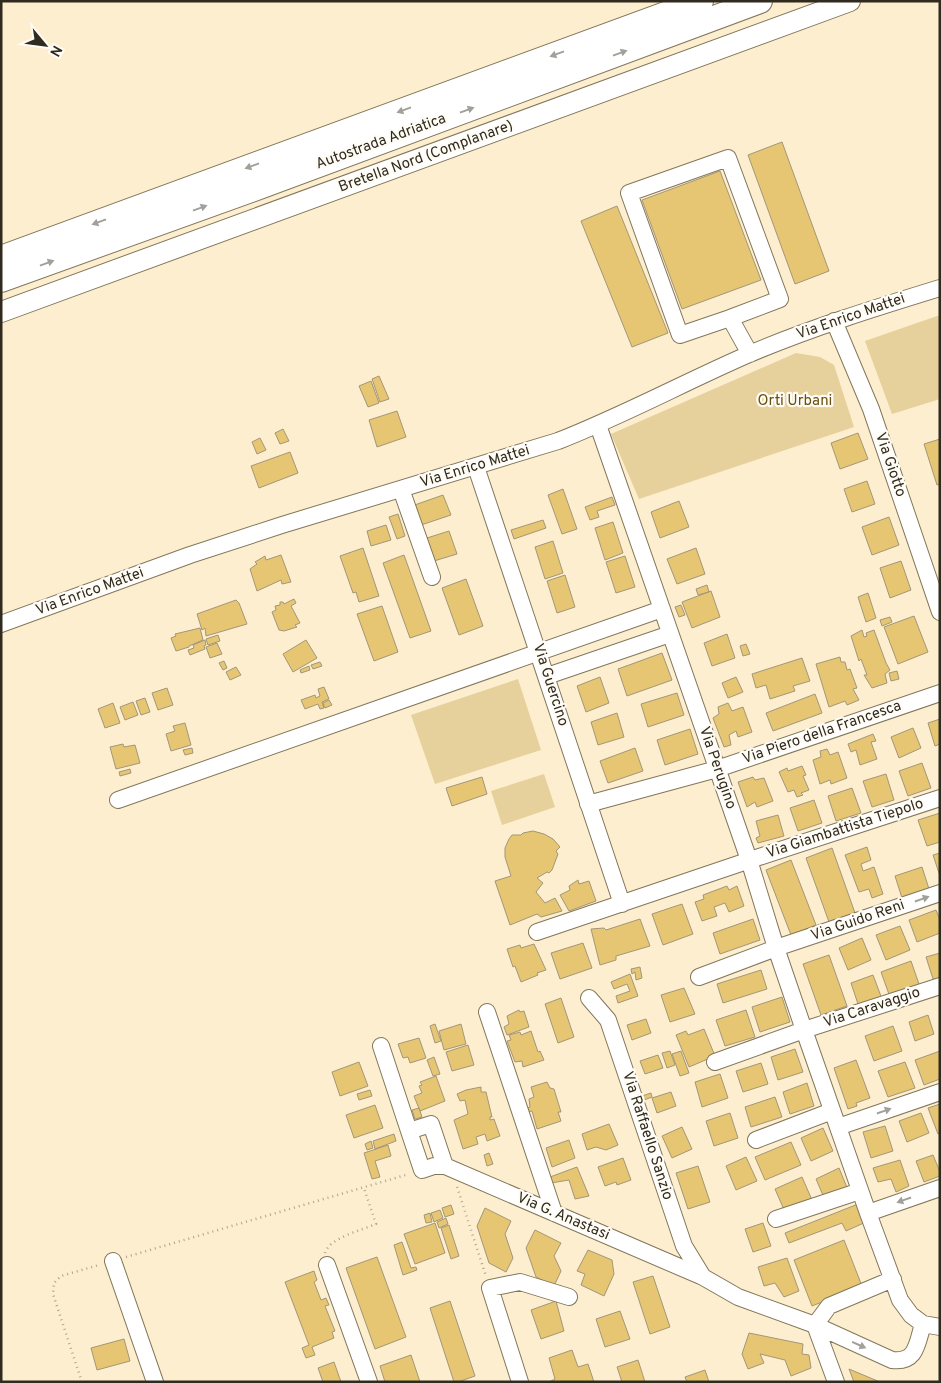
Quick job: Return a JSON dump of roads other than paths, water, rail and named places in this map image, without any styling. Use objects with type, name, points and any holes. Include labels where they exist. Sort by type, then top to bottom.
[{"type":"highway","name":"Autostrada Adriatica","points":[[1,258],[701,1]]},
{"type":"highway","name":"Autostrada Adriatica","points":[[1,280],[262,186],[760,1]]},
{"type":"main road","name":"Bretella Nord (Complanare)","points":[[1,312],[850,1]]},
{"type":"street","points":[[728,158],[780,299],[730,318],[680,335],[629,193],[728,158]]},
{"type":"street","name":"Via Enrico Mattei","points":[[1,624],[190,555],[558,441],[598,426],[689,380],[750,354],[834,321],[940,288]]},
{"type":"street","points":[[730,318],[750,354]]},
{"type":"street","name":"Via Giotto","points":[[834,321],[871,409],[940,612]]},
{"type":"street","name":"Via Perugino","points":[[598,426],[750,860],[776,948],[860,1191],[900,1300],[911,1315],[924,1324]]},
{"type":"street","name":"Via Guercino","points":[[476,467],[622,904]]},
{"type":"street","points":[[401,490],[432,577]]},
{"type":"street","points":[[118,800],[662,609]]},
{"type":"street","points":[[547,676],[670,634]]},
{"type":"street","name":"Via Piero della Francesca","points":[[588,804],[717,769],[940,692]]},
{"type":"street","name":"Via Giambattista Tiepolo","points":[[537,932],[940,798]]},
{"type":"street","name":"Via Guido Reni","points":[[699,976],[940,893]]},
{"type":"street","name":"Via Caravaggio","points":[[715,1062],[804,1030],[940,986]]},
{"type":"street","name":"Via Raffaello Sanzio","points":[[588,998],[608,1020],[684,1246],[703,1277]]},
{"type":"street","points":[[487,1012],[554,1213]]},
{"type":"street","points":[[381,1046],[409,1131],[422,1170],[434,1166],[448,1167],[431,1124],[409,1131]]},
{"type":"street","points":[[838,1126],[940,1092]]},
{"type":"street","points":[[756,1140],[832,1110]]},
{"type":"street","name":"Via G. Anastasi","points":[[448,1167],[703,1277],[745,1300],[815,1325],[892,1360],[902,1361],[911,1357],[916,1349],[924,1324]]},
{"type":"street","points":[[868,1213],[940,1188]]},
{"type":"street","points":[[776,1219],[860,1191]]},
{"type":"street","points":[[113,1261],[155,1382]]},
{"type":"street","points":[[327,1265],[369,1382]]},
{"type":"street","points":[[836,1382],[815,1325],[829,1306],[892,1279]]},
{"type":"street","points":[[520,1382],[490,1288],[520,1282],[569,1297]]},
{"type":"street","points":[[924,1324],[940,1327]]},
{"type":"park label","name":"Orti Urbani","points":[[795,401]]}]
